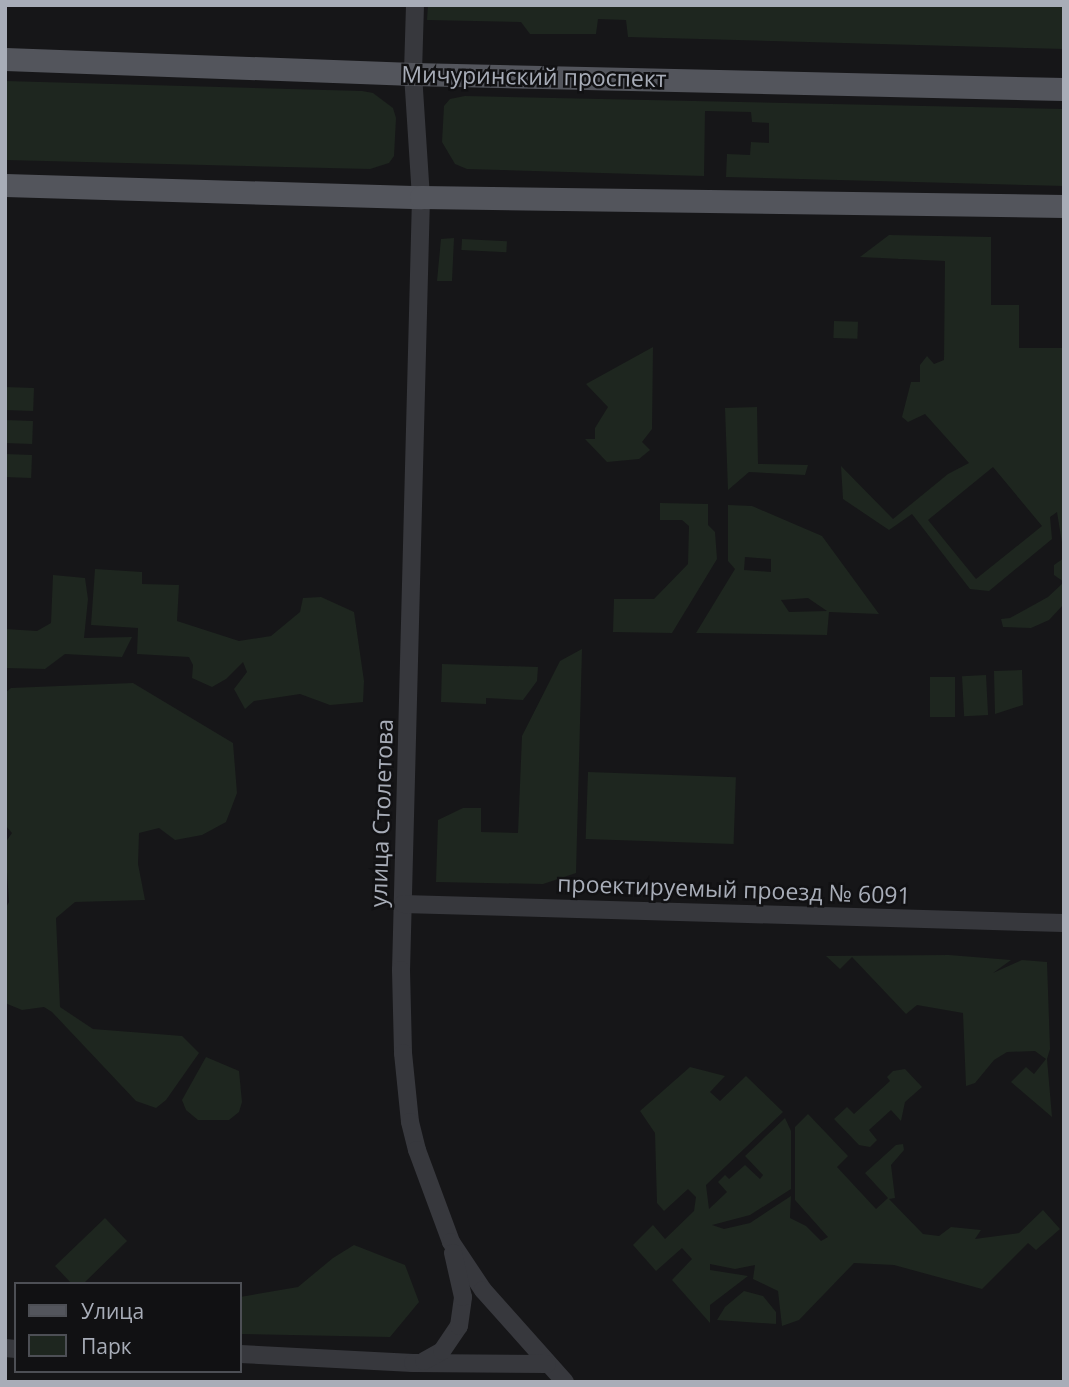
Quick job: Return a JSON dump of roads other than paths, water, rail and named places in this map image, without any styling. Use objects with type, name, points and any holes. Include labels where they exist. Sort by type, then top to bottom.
[{"type":"main road","name":"Мичуринский проспект","points":[[5,59],[413,74],[1064,89]]},
{"type":"main road","points":[[5,185],[421,197],[1064,206]]},
{"type":"street","name":"улица Столетова","points":[[415,5],[413,74],[421,197],[404,904],[403,1053],[410,1122],[417,1150],[451,1242],[483,1290],[565,1382]]},
{"type":"street","name":"проектируемый проезд № 6091","points":[[404,904],[1064,923]]},
{"type":"street","points":[[421,1362],[442,1351],[459,1326],[463,1297],[451,1242]]},
{"type":"street","points":[[242,1354],[547,1364]]}]
